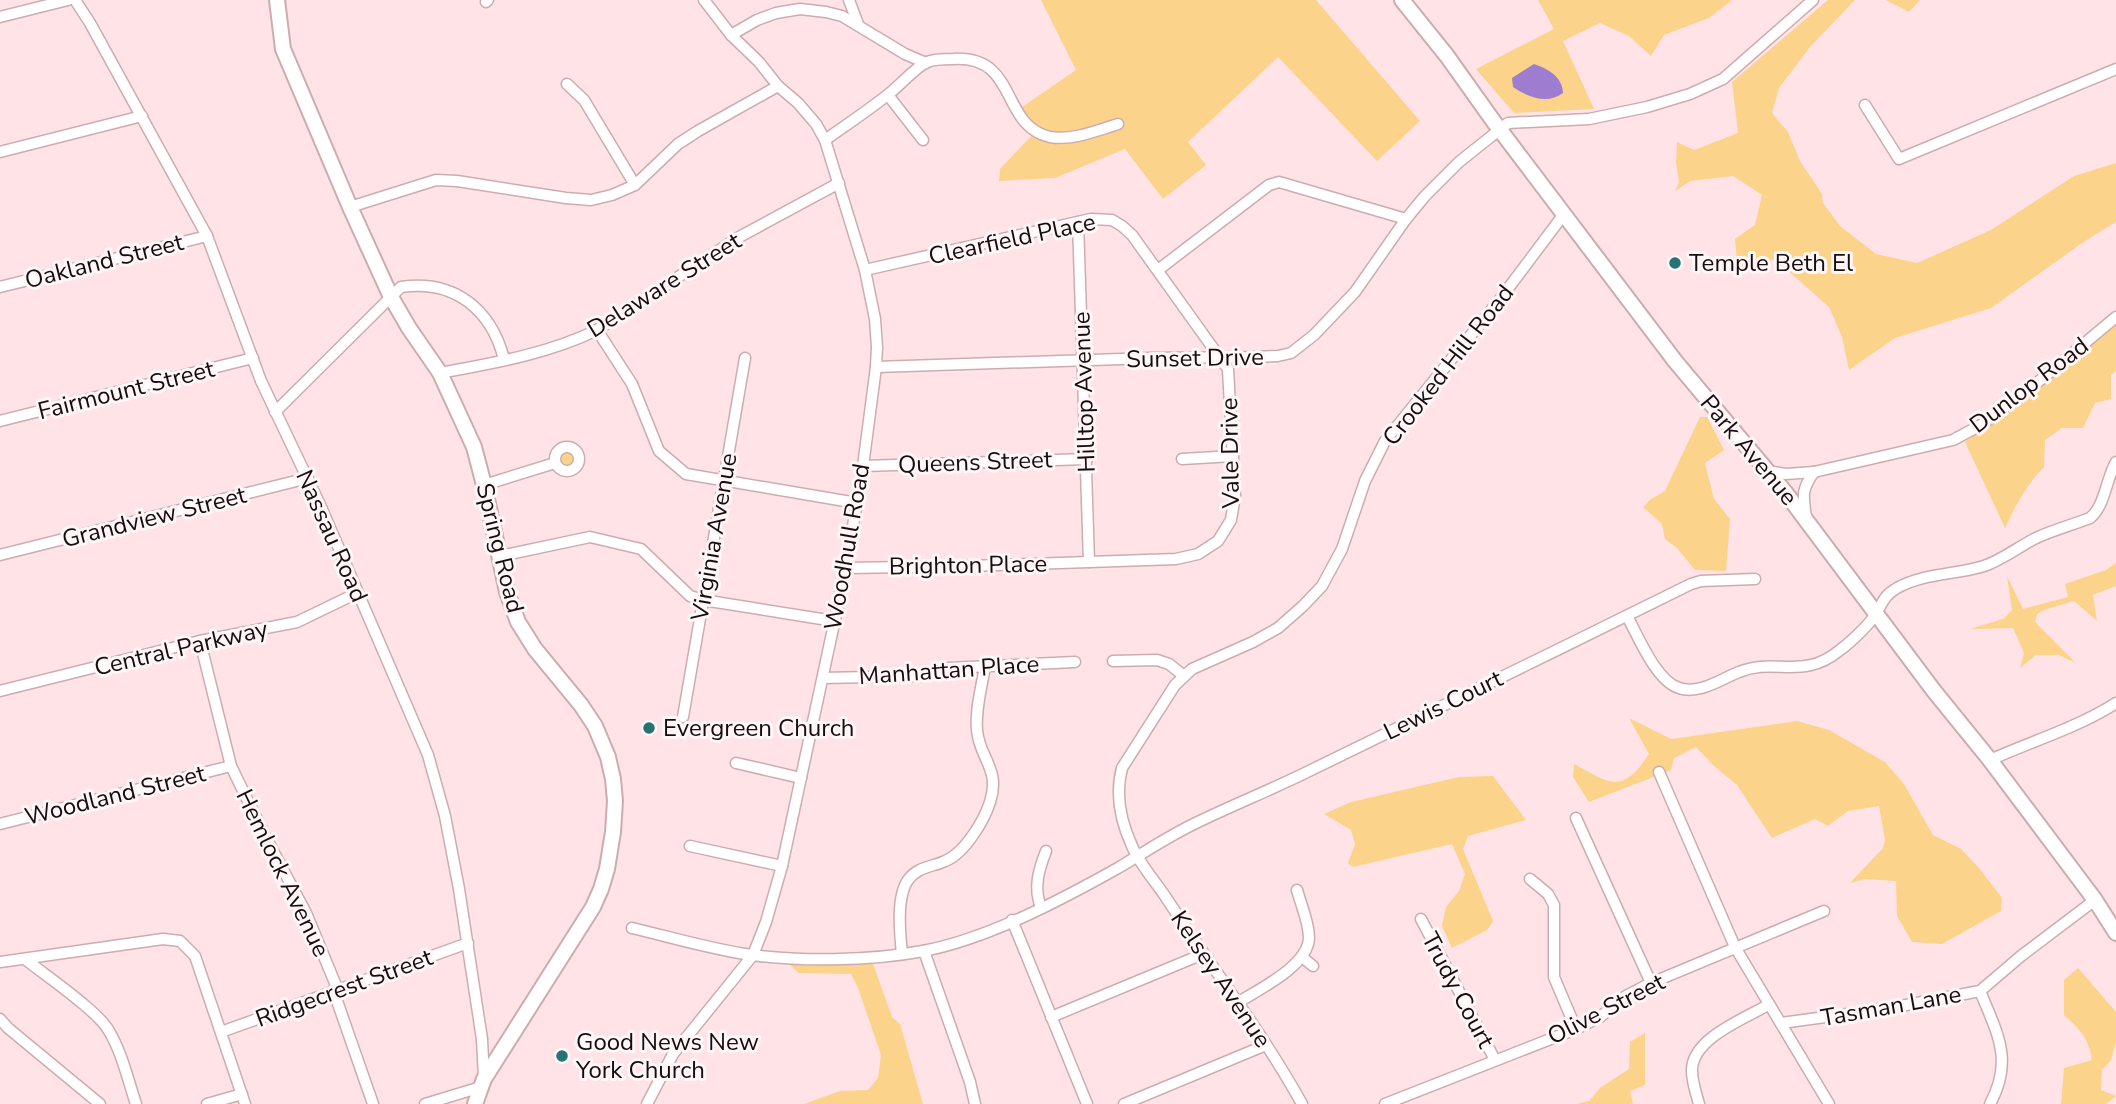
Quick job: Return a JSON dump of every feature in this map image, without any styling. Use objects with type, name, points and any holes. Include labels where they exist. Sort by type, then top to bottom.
[{"type":"main road","name":"Spring Road","points":[[277,0],[283,49],[349,207],[391,297],[440,373],[474,447],[507,592],[518,622],[535,649],[582,705],[602,741],[613,779],[615,801],[610,850],[597,898],[483,1083]]},
{"type":"main road","name":"Park Avenue","points":[[1402,0],[1447,56],[1675,361],[1785,492],[1934,691],[1990,760],[2095,900],[2116,933]]},
{"type":"main road","name":"Park Avenue","points":[[2095,900],[2116,918]]},
{"type":"main road","name":"Nassau Road","points":[[475,1104],[483,1083]]},
{"type":"street","points":[[0,17],[68,0]]},
{"type":"street","name":"Nassau Road","points":[[75,0],[207,236],[275,412],[308,478],[428,755],[447,826],[468,943],[482,1039],[483,1083]]},
{"type":"street","name":"Woodhull Road","points":[[647,1104],[673,1054],[753,955],[776,893],[846,568],[876,367],[875,319],[865,270],[825,140],[816,124],[798,103],[778,86],[759,62],[731,36],[704,0]]},
{"type":"street","points":[[849,0],[858,24]]},
{"type":"street","points":[[1499,129],[1518,121],[1590,119],[1647,107],[1690,94],[1723,79],[1813,0]]},
{"type":"street","points":[[731,36],[757,20],[776,13],[800,9],[826,12],[842,16],[905,54],[926,62],[969,58],[988,65],[1000,78],[1025,122],[1051,137],[1069,137],[1118,124]]},
{"type":"street","points":[[825,140],[888,95],[926,62]]},
{"type":"street","points":[[1865,105],[1899,159],[2116,69]]},
{"type":"street","points":[[568,84],[584,100],[635,184]]},
{"type":"street","points":[[349,207],[436,180],[566,198],[591,200],[612,195],[635,184],[678,144],[778,86]]},
{"type":"street","points":[[888,95],[923,140]]},
{"type":"street","points":[[0,152],[142,116]]},
{"type":"street","name":"Sunset Drive","points":[[876,367],[1278,356],[1291,353],[1302,346],[1355,292],[1425,196],[1459,162],[1499,129]]},
{"type":"street","points":[[1158,270],[1269,185],[1279,181],[1406,219]]},
{"type":"street","name":"Delaware Street","points":[[440,373],[554,348],[597,330],[741,236],[839,183]]},
{"type":"street","name":"Crooked Hill Road","points":[[1137,855],[1126,830],[1118,782],[1122,768],[1175,685],[1202,663],[1253,642],[1278,628],[1322,586],[1342,549],[1365,481],[1385,441],[1502,298],[1564,214]]},
{"type":"street","name":"Clearfield Place","points":[[865,270],[1078,222],[1112,220],[1132,235],[1219,357]]},
{"type":"street","name":"Hilltop Avenue","points":[[1078,222],[1089,562]]},
{"type":"street","name":"Oakland Street","points":[[0,287],[207,236]]},
{"type":"street","points":[[275,412],[401,287],[413,285],[442,289],[463,298],[484,316],[494,331],[504,359]]},
{"type":"street","name":"Dunlop Road","points":[[1767,471],[1786,474],[1814,472],[1953,440],[1982,425],[2116,317]]},
{"type":"street","points":[[597,330],[632,384],[659,451],[685,474],[857,503]]},
{"type":"street","name":"Vale Drive","points":[[1089,562],[1176,559],[1198,554],[1218,541],[1231,520],[1235,496],[1228,369],[1219,357]]},
{"type":"street","name":"Fairmount Street","points":[[0,421],[253,358]]},
{"type":"street","name":"Virginia Avenue","points":[[683,717],[745,358]]},
{"type":"street","points":[[1182,458],[1233,456]]},
{"type":"street","name":"Queens Street","points":[[863,466],[1087,458]]},
{"type":"street","points":[[1627,616],[1661,676],[1679,688],[1700,688],[1741,670],[1804,667],[1821,663],[1840,651],[1877,614],[1883,598],[1896,589],[1934,575],[1987,565],[2037,538],[2091,518],[2096,513],[2109,474],[2116,462]]},
{"type":"street","points":[[484,485],[555,463]]},
{"type":"street","points":[[1806,520],[1802,495],[1804,486],[1814,472]]},
{"type":"street","name":"Dunlop Road","points":[[1785,492],[1814,472]]},
{"type":"street","name":"Grandview Street","points":[[0,555],[308,478]]},
{"type":"street","points":[[500,556],[590,537],[641,549],[690,596],[834,621]]},
{"type":"street","name":"Brighton Place","points":[[846,568],[1089,562]]},
{"type":"street","name":"Lewis Court","points":[[1137,855],[1196,823],[1300,776],[1691,584],[1701,581],[1755,579]]},
{"type":"street","name":"Central Parkway","points":[[0,691],[200,641],[297,622],[357,593]]},
{"type":"street","name":"Hemlock Avenue","points":[[200,641],[230,766],[320,945],[335,983],[335,991],[373,1104]]},
{"type":"street","points":[[1113,661],[1157,660],[1169,664],[1184,676]]},
{"type":"street","name":"Manhattan Place","points":[[823,678],[918,676],[948,668],[1074,662]]},
{"type":"street","points":[[902,954],[901,904],[906,881],[915,872],[957,855],[990,803],[993,779],[991,767],[977,731],[985,666]]},
{"type":"street","points":[[1990,760],[2043,740],[2113,705],[2116,718]]},
{"type":"street","points":[[736,763],[801,778]]},
{"type":"street","name":"Woodland Street","points":[[0,824],[230,766]]},
{"type":"street","points":[[1659,772],[1735,947],[1829,1104]]},
{"type":"street","points":[[1576,818],[1650,983]]},
{"type":"street","points":[[690,846],[782,866]]},
{"type":"street","points":[[1041,907],[1037,883],[1046,851]]},
{"type":"street","points":[[632,928],[753,955],[781,958],[835,958],[924,951],[950,945],[1041,907],[1098,879],[1137,855]]},
{"type":"street","name":"Kelsey Avenue","points":[[1137,855],[1286,1073],[1302,1104]]},
{"type":"street","points":[[1530,879],[1548,894],[1554,905],[1555,977],[1576,1029]]},
{"type":"street","points":[[1237,1003],[1284,973],[1302,957],[1309,940],[1297,890]]},
{"type":"street","name":"Tasman Lane","points":[[1781,1023],[1885,1009],[1980,991],[2095,900]]},
{"type":"street","name":"Olive Street","points":[[1385,1104],[1576,1029],[1600,1017],[1626,996],[1650,983],[1825,911]]},
{"type":"street","name":"Trudy Court","points":[[1421,919],[1495,1060]]},
{"type":"street","points":[[1012,920],[1087,1104]]},
{"type":"street","points":[[0,962],[163,939],[180,941],[195,956],[243,1099],[207,1104]]},
{"type":"street","name":"Ridgecrest Street","points":[[220,1032],[468,943]]},
{"type":"street","points":[[924,951],[975,1104]]},
{"type":"street","points":[[1051,1017],[1203,954]]},
{"type":"street","points":[[1302,957],[1313,966]]},
{"type":"street","points":[[25,959],[109,1029],[136,1104]]},
{"type":"street","points":[[1980,991],[2002,1052],[2003,1072],[1999,1089],[1990,1104]]},
{"type":"street","points":[[1699,1104],[1692,1071],[1693,1062],[1702,1045],[1768,1005]]},
{"type":"street","points":[[0,1019],[100,1104]]},
{"type":"street","points":[[1124,1104],[1266,1045]]},
{"type":"street","points":[[425,1104],[483,1083]]},
{"type":"shaded area","points":[[1041,0],[1316,0],[1420,121],[1377,161],[1278,57],[1188,142],[1206,165],[1163,199],[1125,149],[1055,178],[999,181],[1000,169],[1036,131],[1022,107],[1076,70]]},
{"type":"shaded area","points":[[1538,0],[1732,0],[1709,18],[1664,35],[1651,56],[1629,36],[1600,23],[1563,41],[1594,109],[1514,113],[1476,69],[1554,29]]},
{"type":"shaded area","points":[[1828,0],[1855,0],[1810,47],[1779,88],[1772,113],[1788,132],[1800,161],[1822,194],[1823,203],[1840,226],[1876,254],[1917,263],[1991,230],[2074,176],[2116,163],[2116,222],[1991,308],[1895,338],[1849,370],[1842,337],[1829,307],[1775,259],[1738,274],[1735,239],[1755,225],[1762,195],[1733,176],[1690,181],[1675,191],[1679,182],[1677,142],[1694,150],[1738,133],[1732,82]]},
{"type":"shaded area","points":[[1886,0],[1920,0],[1909,12]]},
{"type":"shaded area","points":[[1534,64],[1557,78],[1563,93],[1551,99],[1544,99],[1525,94],[1513,87],[1512,78]]},
{"type":"shaded area","points":[[2116,325],[2116,371],[2111,375],[2111,399],[2095,403],[2083,428],[2062,428],[2045,440],[2044,467],[2017,503],[2005,528],[1965,442]]},
{"type":"shaded area","points":[[1700,417],[1707,417],[1724,450],[1705,463],[1714,499],[1730,519],[1726,571],[1695,570],[1677,548],[1665,539],[1662,524],[1643,507],[1665,491]]},
{"type":"shaded area","points":[[563,450],[571,450],[576,459],[574,466],[563,468],[558,463],[558,455]]},
{"type":"shaded area","points":[[2116,563],[2116,586],[2093,595],[2097,621],[2074,601],[2037,614],[2035,622],[2076,663],[2059,655],[2036,655],[2020,668],[2024,653],[2013,628],[1970,629],[2003,619],[2012,610],[2007,576],[2023,609],[2068,597],[2065,584],[2106,570]]},
{"type":"shaded area","points":[[1629,718],[1671,739],[1797,721],[1829,730],[1885,762],[1904,784],[1933,835],[1961,849],[1979,868],[2002,898],[2001,911],[1942,944],[1912,942],[1897,916],[1896,881],[1865,879],[1850,883],[1883,848],[1885,840],[1879,806],[1848,811],[1828,826],[1815,819],[1772,838],[1737,785],[1696,747],[1674,758],[1671,770],[1589,802],[1573,777],[1574,764],[1598,777],[1615,782],[1631,776],[1649,754]]},
{"type":"shaded area","points":[[1493,776],[1526,820],[1468,836],[1463,849],[1493,921],[1487,930],[1452,948],[1442,926],[1446,907],[1459,891],[1465,874],[1452,844],[1353,867],[1348,863],[1355,844],[1351,830],[1324,814],[1351,802],[1459,777]]},
{"type":"shaded area","points":[[789,964],[873,964],[892,1017],[900,1024],[923,1104],[804,1104],[840,1091],[868,1090],[878,1078],[881,1055],[851,974],[799,973]]},
{"type":"shaded area","points":[[2078,968],[2116,1012],[2116,1042],[2111,1060],[2102,1070],[2101,1090],[2116,1096],[2106,1104],[2061,1104],[2064,1068],[2092,1060],[2083,1035],[2064,1015],[2064,980]]},
{"type":"shaded area","points":[[1645,1033],[1645,1085],[1630,1091],[1633,1104],[1577,1104],[1589,1101],[1600,1088],[1629,1069],[1630,1042]]},
{"type":"place","name":"Temple Beth El","points":[[1675,263]]},
{"type":"place","name":"Evergreen Church","points":[[649,728]]},
{"type":"place","name":"Good News New York Church","points":[[562,1056]]}]
